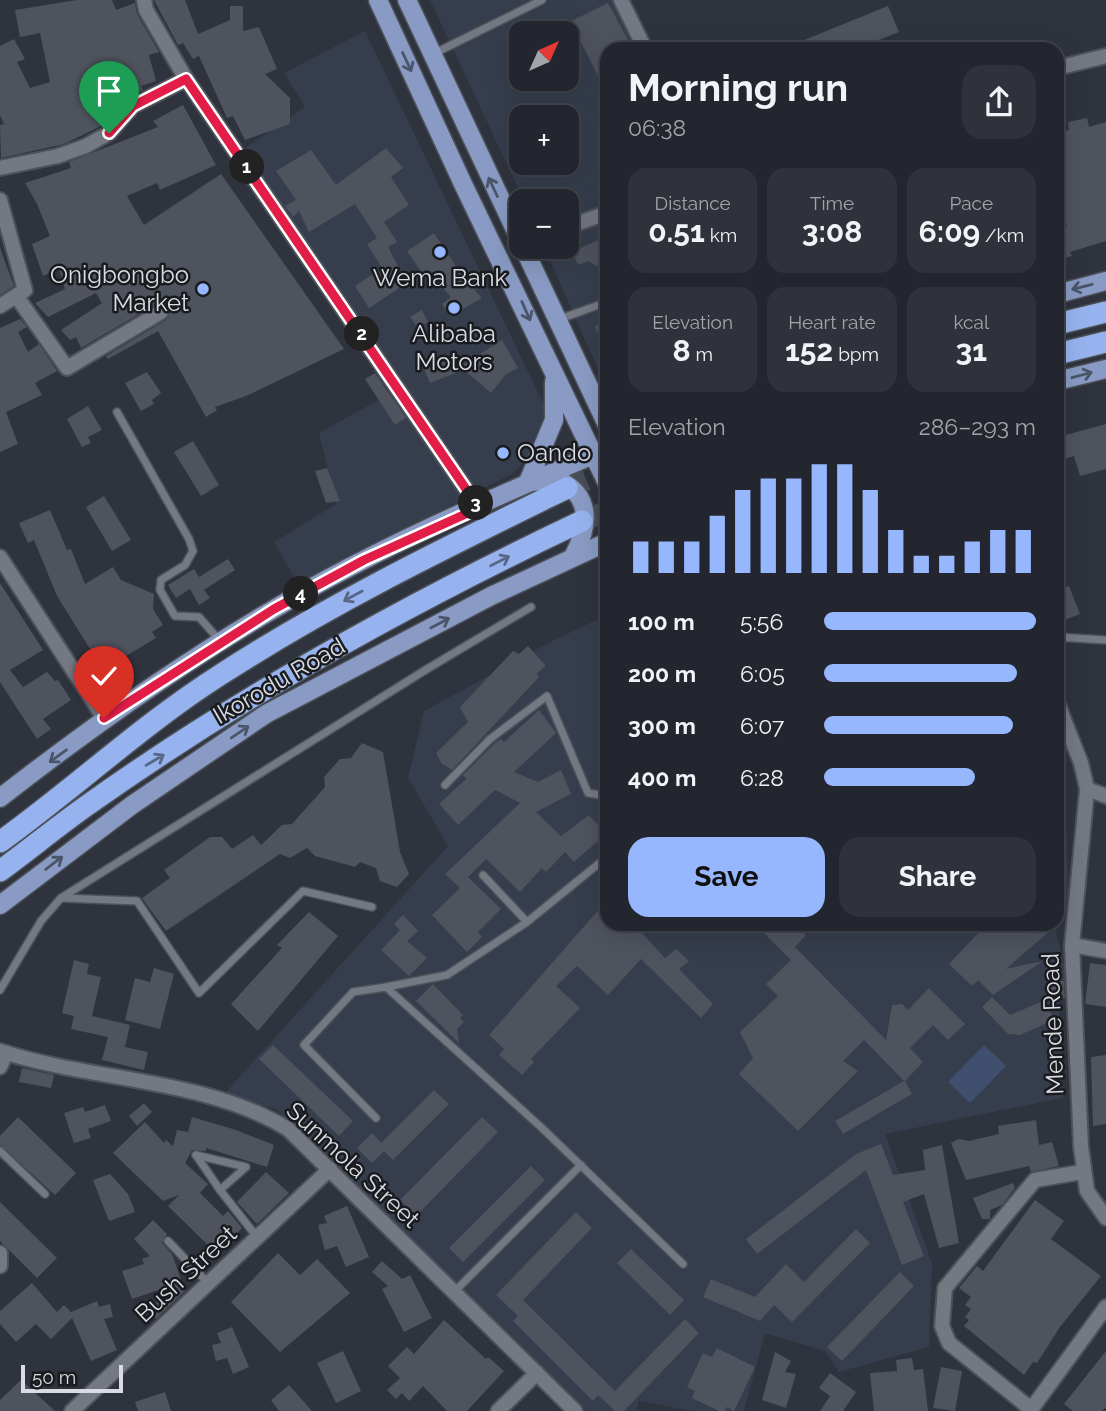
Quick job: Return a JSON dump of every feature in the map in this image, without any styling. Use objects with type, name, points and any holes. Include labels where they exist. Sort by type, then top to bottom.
[{"type":"highway","points":[[1064,322],[1106,312]]},
{"type":"highway","points":[[1064,353],[1106,342]]},
{"type":"highway","name":"Ikorodu Road","points":[[0,842],[171,708],[220,675],[392,574],[567,488]]},
{"type":"highway","name":"Ikorodu Road","points":[[0,871],[87,805],[301,667],[417,603],[582,521]]},
{"type":"main road","points":[[378,0],[554,375],[600,450]]},
{"type":"main road","points":[[407,0],[509,220]]},
{"type":"main road","points":[[527,259],[600,410]]},
{"type":"main road","points":[[1064,291],[1106,281]]},
{"type":"main road","points":[[1064,379],[1106,369]]},
{"type":"main road","points":[[528,482],[554,420],[554,375]]},
{"type":"main road","points":[[586,380],[600,391]]},
{"type":"main road","points":[[0,798],[104,718],[274,609],[364,560],[479,508],[528,482],[600,452]]},
{"type":"main road","points":[[528,482],[559,480],[581,497],[586,511],[584,528],[574,555]]},
{"type":"main road","name":"Ikorodu Road","points":[[0,905],[132,805],[266,714],[574,555],[600,545]]},
{"type":"street","points":[[144,0],[186,79],[479,508]]},
{"type":"street","points":[[621,0],[642,42]]},
{"type":"street","points":[[1064,66],[1106,56]]},
{"type":"street","points":[[0,168],[58,156],[86,146],[109,133],[133,106],[186,79]]},
{"type":"street","points":[[0,200],[21,293],[67,368],[161,312]]},
{"type":"street","points":[[579,223],[600,215]]},
{"type":"street","points":[[0,306],[21,293]]},
{"type":"street","points":[[0,557],[104,718]]},
{"type":"street","name":"Mende Road","points":[[1064,720],[1081,763],[1087,789],[1072,945],[1082,1172],[1087,1191],[1106,1219]]},
{"type":"street","points":[[1087,789],[1106,796]]},
{"type":"street","points":[[1072,945],[1106,951]]},
{"type":"street","points":[[0,1067],[3,1052]]},
{"type":"street","name":"Sunmola Street","points":[[3,1052],[123,1076],[267,1116],[288,1129],[575,1411]]},
{"type":"street","name":"Bush Street","points":[[72,1411],[330,1170]]},
{"type":"street","points":[[1082,1172],[1035,1180],[945,1288],[942,1326],[949,1343],[1030,1410],[1106,1307]]},
{"type":"street","points":[[0,1253],[0,1266]]},
{"type":"street","points":[[498,1411],[537,1373]]},
{"type":"lane","points":[[431,55],[542,0]]},
{"type":"lane","points":[[556,321],[600,305]]},
{"type":"lane","points":[[117,412],[189,539],[192,551],[185,565],[161,580],[160,590],[175,616],[199,617],[222,642]]},
{"type":"lane","points":[[0,989],[41,920],[61,898],[415,676],[531,607]]},
{"type":"lane","points":[[1064,637],[1106,640]]},
{"type":"lane","points":[[445,785],[489,739],[547,696],[588,793],[600,795]]},
{"type":"lane","points":[[376,1118],[304,1045],[353,992],[447,975],[527,922],[600,863]]},
{"type":"lane","points":[[483,875],[527,922]]},
{"type":"lane","points":[[61,898],[137,901],[199,993],[303,891],[372,907]]},
{"type":"lane","points":[[386,987],[581,1165],[683,1264]]},
{"type":"lane","points":[[0,1151],[45,1194]]},
{"type":"lane","points":[[220,1190],[246,1167],[196,1155],[220,1190],[258,1237]]},
{"type":"lane","points":[[454,1292],[581,1165]]},
{"type":"lane","points":[[168,1241],[209,1283]]},
{"type":"shaded area","points":[[430,0],[629,0],[650,42],[600,42],[600,374],[549,259],[579,259],[579,189],[518,189],[512,175],[579,175],[579,105],[509,105],[509,169]]},
{"type":"shaded area","points":[[365,31],[544,405],[543,424],[531,456],[512,474],[298,584],[274,542],[336,504],[319,433],[402,387],[245,148],[305,107],[284,73]]},
{"type":"shaded area","points":[[600,618],[600,931],[1056,931],[1068,981],[1059,1000],[1063,1098],[885,1134],[932,1263],[929,1347],[839,1372],[825,1351],[765,1333],[744,1411],[693,1411],[639,1401],[636,1411],[586,1411],[276,1109],[223,1095],[448,846],[408,778],[424,711],[554,640]]},
{"type":"shaded area","points":[[1064,777],[1069,894],[1064,909]]},
{"type":"shaded area","points":[[984,1045],[1006,1066],[970,1103],[948,1082]]},
{"type":"building","points":[[77,0],[112,0],[116,10],[135,3],[137,14],[159,52],[149,55],[156,81],[141,86],[143,90],[126,99],[116,66],[87,72],[103,125],[64,144],[1,158],[0,125],[4,124],[0,115],[0,46],[14,39],[25,59],[17,62],[30,88],[50,82],[40,33],[20,37],[15,10]]},
{"type":"building","points":[[154,0],[185,0],[198,34],[230,20],[230,6],[243,6],[243,31],[259,27],[277,69],[265,74],[290,98],[290,124],[245,140],[233,116],[227,118],[199,56],[193,59],[183,43],[178,45]]},
{"type":"building","points":[[608,3],[629,42],[600,42],[600,80],[579,38],[579,21],[571,21]]},
{"type":"building","points":[[888,6],[899,32],[874,42],[799,42]]},
{"type":"building","name":"Onigbongbo Market","points":[[183,105],[216,165],[160,190],[157,183],[127,196],[144,225],[221,174],[344,349],[246,396],[215,407],[217,410],[206,417],[158,331],[108,359],[106,356],[166,320],[171,311],[166,304],[156,304],[81,348],[76,337],[70,340],[61,330],[102,303],[96,293],[48,317],[35,303],[65,289],[59,269],[43,276],[32,244],[50,236],[25,183],[71,168],[69,162],[158,127],[153,121]]},
{"type":"building","points":[[1087,118],[1089,127],[1106,122],[1106,241],[1070,252],[1072,256],[1064,258],[1064,228],[1067,227],[1064,217],[1064,131],[1069,130],[1068,122]]},
{"type":"building","points":[[386,148],[403,168],[391,177],[409,205],[384,222],[397,242],[388,247],[407,283],[369,308],[355,286],[382,268],[367,244],[377,238],[355,204],[309,232],[299,211],[293,217],[285,206],[296,200],[276,171],[311,150],[336,185]]},
{"type":"building","points":[[434,233],[465,280],[482,298],[450,316],[442,304],[451,297],[426,270],[422,273],[407,251]]},
{"type":"building","points":[[600,239],[600,268],[588,261],[578,265],[575,259],[579,259],[579,249]]},
{"type":"building","points":[[0,248],[14,286],[0,295]]},
{"type":"building","points":[[422,310],[428,322],[418,328],[410,317]]},
{"type":"building","points":[[20,319],[27,327],[18,332],[28,352],[39,344],[57,371],[35,383],[42,395],[6,412],[18,444],[0,452],[0,328]]},
{"type":"building","points":[[600,324],[600,340],[595,326]]},
{"type":"building","points":[[502,340],[518,368],[506,374],[491,393],[464,370],[430,383],[424,369],[461,356],[464,364]]},
{"type":"building","points":[[147,372],[161,393],[152,400],[154,404],[141,411],[125,383]]},
{"type":"building","points":[[375,373],[406,418],[395,425],[365,379]]},
{"type":"building","points":[[88,406],[102,430],[88,437],[91,443],[82,447],[67,419]]},
{"type":"building","points":[[1106,424],[1106,469],[1080,476],[1074,456],[1064,459],[1064,435]]},
{"type":"building","points":[[193,441],[219,485],[201,496],[174,452]]},
{"type":"building","points":[[327,468],[340,501],[326,503],[315,471]]},
{"type":"building","points":[[104,496],[131,540],[112,551],[86,507]]},
{"type":"building","points":[[50,510],[67,550],[71,549],[85,584],[113,567],[121,580],[154,594],[153,609],[163,625],[152,632],[156,638],[121,659],[128,669],[110,681],[57,596],[34,540],[28,543],[19,523]]},
{"type":"building","points":[[228,559],[235,570],[204,590],[210,598],[199,605],[190,589],[176,598],[168,585],[194,569],[199,577]]},
{"type":"building","points":[[0,583],[43,650],[10,670],[23,687],[47,672],[55,681],[58,680],[71,700],[43,719],[51,729],[37,739],[0,682]]},
{"type":"building","points":[[1069,586],[1080,614],[1064,620],[1064,588]]},
{"type":"building","points":[[528,646],[546,666],[537,673],[539,677],[452,770],[442,764],[436,753],[468,722],[460,707],[513,651],[519,654]]},
{"type":"building","points":[[539,710],[556,733],[514,772],[538,782],[561,770],[571,794],[536,812],[561,836],[589,815],[600,827],[600,839],[574,862],[565,852],[546,872],[542,868],[520,892],[486,859],[468,877],[501,909],[478,932],[482,937],[467,952],[432,915],[460,888],[445,874],[520,803],[495,790],[458,825],[439,804],[467,778],[462,776],[494,744],[501,739],[504,742]]},
{"type":"building","points":[[362,743],[383,752],[400,852],[409,874],[397,887],[380,881],[376,868],[360,862],[355,867],[315,856],[307,848],[290,858],[280,854],[166,931],[142,898],[170,878],[164,870],[210,837],[222,837],[232,849],[253,835],[261,845],[282,825],[292,824],[325,787],[324,777],[340,759],[351,758]]},
{"type":"building","points":[[600,908],[600,931],[640,931],[665,958],[676,949],[689,961],[679,969],[713,1004],[701,1018],[641,959],[608,995],[577,966],[556,986],[580,1008],[531,1059],[534,1062],[522,1075],[499,1055],[504,1049],[489,1035]]},
{"type":"building","points":[[309,912],[338,936],[258,1031],[231,1004],[282,948],[277,945]]},
{"type":"building","points":[[403,915],[418,931],[407,941],[427,958],[409,976],[381,950],[400,930],[394,924]]},
{"type":"building","points":[[762,931],[802,931],[806,935],[795,947],[886,1040],[892,1005],[902,1004],[908,1010],[929,988],[965,1024],[948,1040],[933,1025],[910,1048],[923,1062],[905,1081],[912,1094],[843,1134],[835,1121],[904,1081],[864,1040],[843,1061],[858,1071],[798,1131],[739,1074],[753,1058],[740,1032],[778,996],[766,984],[791,960]]},
{"type":"building","points":[[980,931],[1050,931],[1006,969],[1043,961],[993,995],[978,980],[972,986],[949,964]]},
{"type":"building","points":[[74,960],[89,964],[87,974],[101,977],[92,1016],[130,1025],[125,1047],[148,1052],[144,1070],[102,1060],[108,1037],[71,1029],[74,1016],[62,1013]]},
{"type":"building","points":[[1090,963],[1106,965],[1106,1007],[1085,1004]]},
{"type":"building","points":[[154,968],[174,974],[160,1029],[125,1020],[135,978],[150,982]]},
{"type":"building","points":[[1047,981],[1064,981],[1065,998],[1051,1000]]},
{"type":"building","points":[[433,984],[463,1015],[460,1018],[464,1022],[457,1029],[459,1043],[416,1001]]},
{"type":"building","points":[[992,997],[1010,1015],[1045,1000],[1054,1020],[1020,1035],[1008,1034],[982,1007]]},
{"type":"building","points":[[273,1045],[353,1121],[339,1136],[259,1059]]},
{"type":"building","points":[[1106,1055],[1106,1124],[1093,1126],[1091,1057]]},
{"type":"building","points":[[22,1068],[54,1075],[51,1088],[19,1082]]},
{"type":"building","points":[[434,1090],[449,1104],[393,1160],[384,1151],[372,1163],[357,1148],[372,1133],[381,1143]]},
{"type":"building","points":[[144,1103],[152,1112],[137,1126],[129,1116]]},
{"type":"building","points":[[105,1105],[111,1121],[88,1129],[91,1138],[74,1143],[64,1113],[83,1107],[85,1112]]},
{"type":"building","points":[[18,1117],[76,1173],[55,1195],[0,1145],[0,1136]]},
{"type":"building","points":[[192,1117],[274,1145],[267,1167],[206,1148],[206,1151],[192,1150],[185,1163],[208,1184],[200,1193],[223,1216],[228,1211],[242,1228],[217,1254],[168,1206],[179,1195],[163,1201],[113,1153],[145,1122],[164,1143],[166,1140],[173,1146],[177,1130],[188,1132]]},
{"type":"building","points":[[482,1117],[498,1132],[416,1216],[400,1200]]},
{"type":"building","points":[[1036,1120],[1039,1145],[1052,1142],[1059,1166],[1031,1172],[1029,1166],[966,1180],[951,1143],[958,1139],[969,1141],[999,1134],[998,1126]]},
{"type":"building","points":[[881,1144],[893,1175],[925,1170],[923,1150],[942,1145],[959,1243],[939,1248],[924,1194],[903,1202],[924,1256],[902,1265],[866,1170],[757,1254],[746,1239],[856,1154]]},
{"type":"building","points":[[531,1166],[545,1180],[463,1262],[449,1248]]},
{"type":"building","points":[[266,1172],[289,1193],[257,1224],[237,1202]]},
{"type":"building","points":[[110,1174],[128,1194],[135,1212],[109,1221],[93,1180]]},
{"type":"building","points":[[1013,1183],[1015,1188],[1002,1205],[990,1210],[990,1219],[982,1219],[973,1198]]},
{"type":"building","points":[[1035,1200],[1064,1221],[1051,1239],[1101,1276],[1060,1327],[1037,1363],[1033,1362],[1024,1375],[964,1326],[969,1320],[965,1317],[971,1309],[965,1305],[971,1297],[959,1288],[977,1266],[983,1271]]},
{"type":"building","points":[[0,1202],[57,1258],[37,1278],[0,1241]]},
{"type":"building","points":[[347,1206],[369,1257],[346,1267],[337,1246],[325,1250],[318,1225],[327,1223],[324,1216]]},
{"type":"building","points":[[576,1212],[592,1228],[523,1300],[615,1391],[685,1319],[699,1333],[624,1411],[615,1411],[598,1395],[593,1401],[513,1321],[518,1316],[496,1295]]},
{"type":"building","points":[[153,1220],[167,1234],[162,1243],[172,1254],[185,1291],[156,1319],[148,1311],[176,1284],[132,1299],[122,1271],[144,1264],[142,1259],[150,1256],[134,1239]]},
{"type":"building","points":[[856,1229],[870,1243],[792,1322],[774,1305],[760,1321],[725,1306],[727,1304],[724,1306],[703,1297],[711,1279],[755,1297],[786,1264],[804,1282]]},
{"type":"building","points":[[631,1249],[684,1300],[670,1315],[617,1263]]},
{"type":"building","points":[[278,1253],[300,1275],[317,1259],[350,1293],[280,1352],[231,1302]]},
{"type":"building","points":[[382,1261],[402,1279],[410,1275],[432,1318],[404,1332],[382,1289],[388,1286],[372,1272]]},
{"type":"building","points":[[900,1272],[914,1286],[842,1361],[827,1347]]},
{"type":"building","points":[[32,1283],[57,1312],[64,1305],[71,1312],[97,1301],[99,1307],[110,1304],[113,1317],[104,1319],[117,1350],[91,1361],[72,1318],[51,1339],[36,1324],[16,1342],[0,1324],[0,1311]]},
{"type":"building","points":[[444,1320],[486,1359],[488,1357],[504,1371],[467,1411],[447,1411],[423,1386],[409,1401],[402,1393],[396,1399],[387,1390],[400,1378],[388,1366],[407,1347],[414,1354]]},
{"type":"building","points":[[232,1327],[249,1367],[233,1374],[227,1358],[216,1361],[212,1345],[221,1343],[217,1333]]},
{"type":"building","points":[[717,1348],[755,1367],[734,1411],[727,1407],[725,1411],[719,1411],[692,1398],[695,1391],[687,1387],[703,1353],[712,1357]]},
{"type":"building","points":[[343,1351],[361,1391],[336,1403],[317,1363]]},
{"type":"building","points":[[1106,1351],[1106,1407],[1102,1411],[1073,1411],[1064,1404]]},
{"type":"building","points":[[775,1352],[791,1361],[785,1372],[796,1374],[786,1408],[762,1400]]},
{"type":"building","points":[[912,1358],[914,1370],[923,1369],[928,1411],[874,1411],[870,1373],[897,1371],[896,1360]]},
{"type":"building","points":[[941,1367],[962,1371],[955,1411],[933,1408]]},
{"type":"building","points":[[830,1373],[856,1392],[843,1411],[820,1411],[830,1396],[819,1388]]},
{"type":"building","points":[[21,1380],[55,1411],[0,1411],[0,1400]]},
{"type":"building","points":[[289,1385],[312,1411],[279,1411],[271,1400]]},
{"type":"building","points":[[165,1392],[171,1411],[138,1411],[135,1402]]},
{"type":"tunnel","points":[[567,488],[600,474]]},
{"type":"tunnel","points":[[582,521],[600,514]]},
{"type":"place","name":"Wema Bank","points":[[440,252]]},
{"type":"place","name":"Onigbongbo Market","points":[[203,289]]},
{"type":"place","name":"Alibaba Motors","points":[[454,308]]},
{"type":"place","name":"Oando","points":[[503,453]]},
{"type":"route","points":[[104,718],[274,609],[364,560],[479,508],[186,79],[133,106],[109,133]]}]
